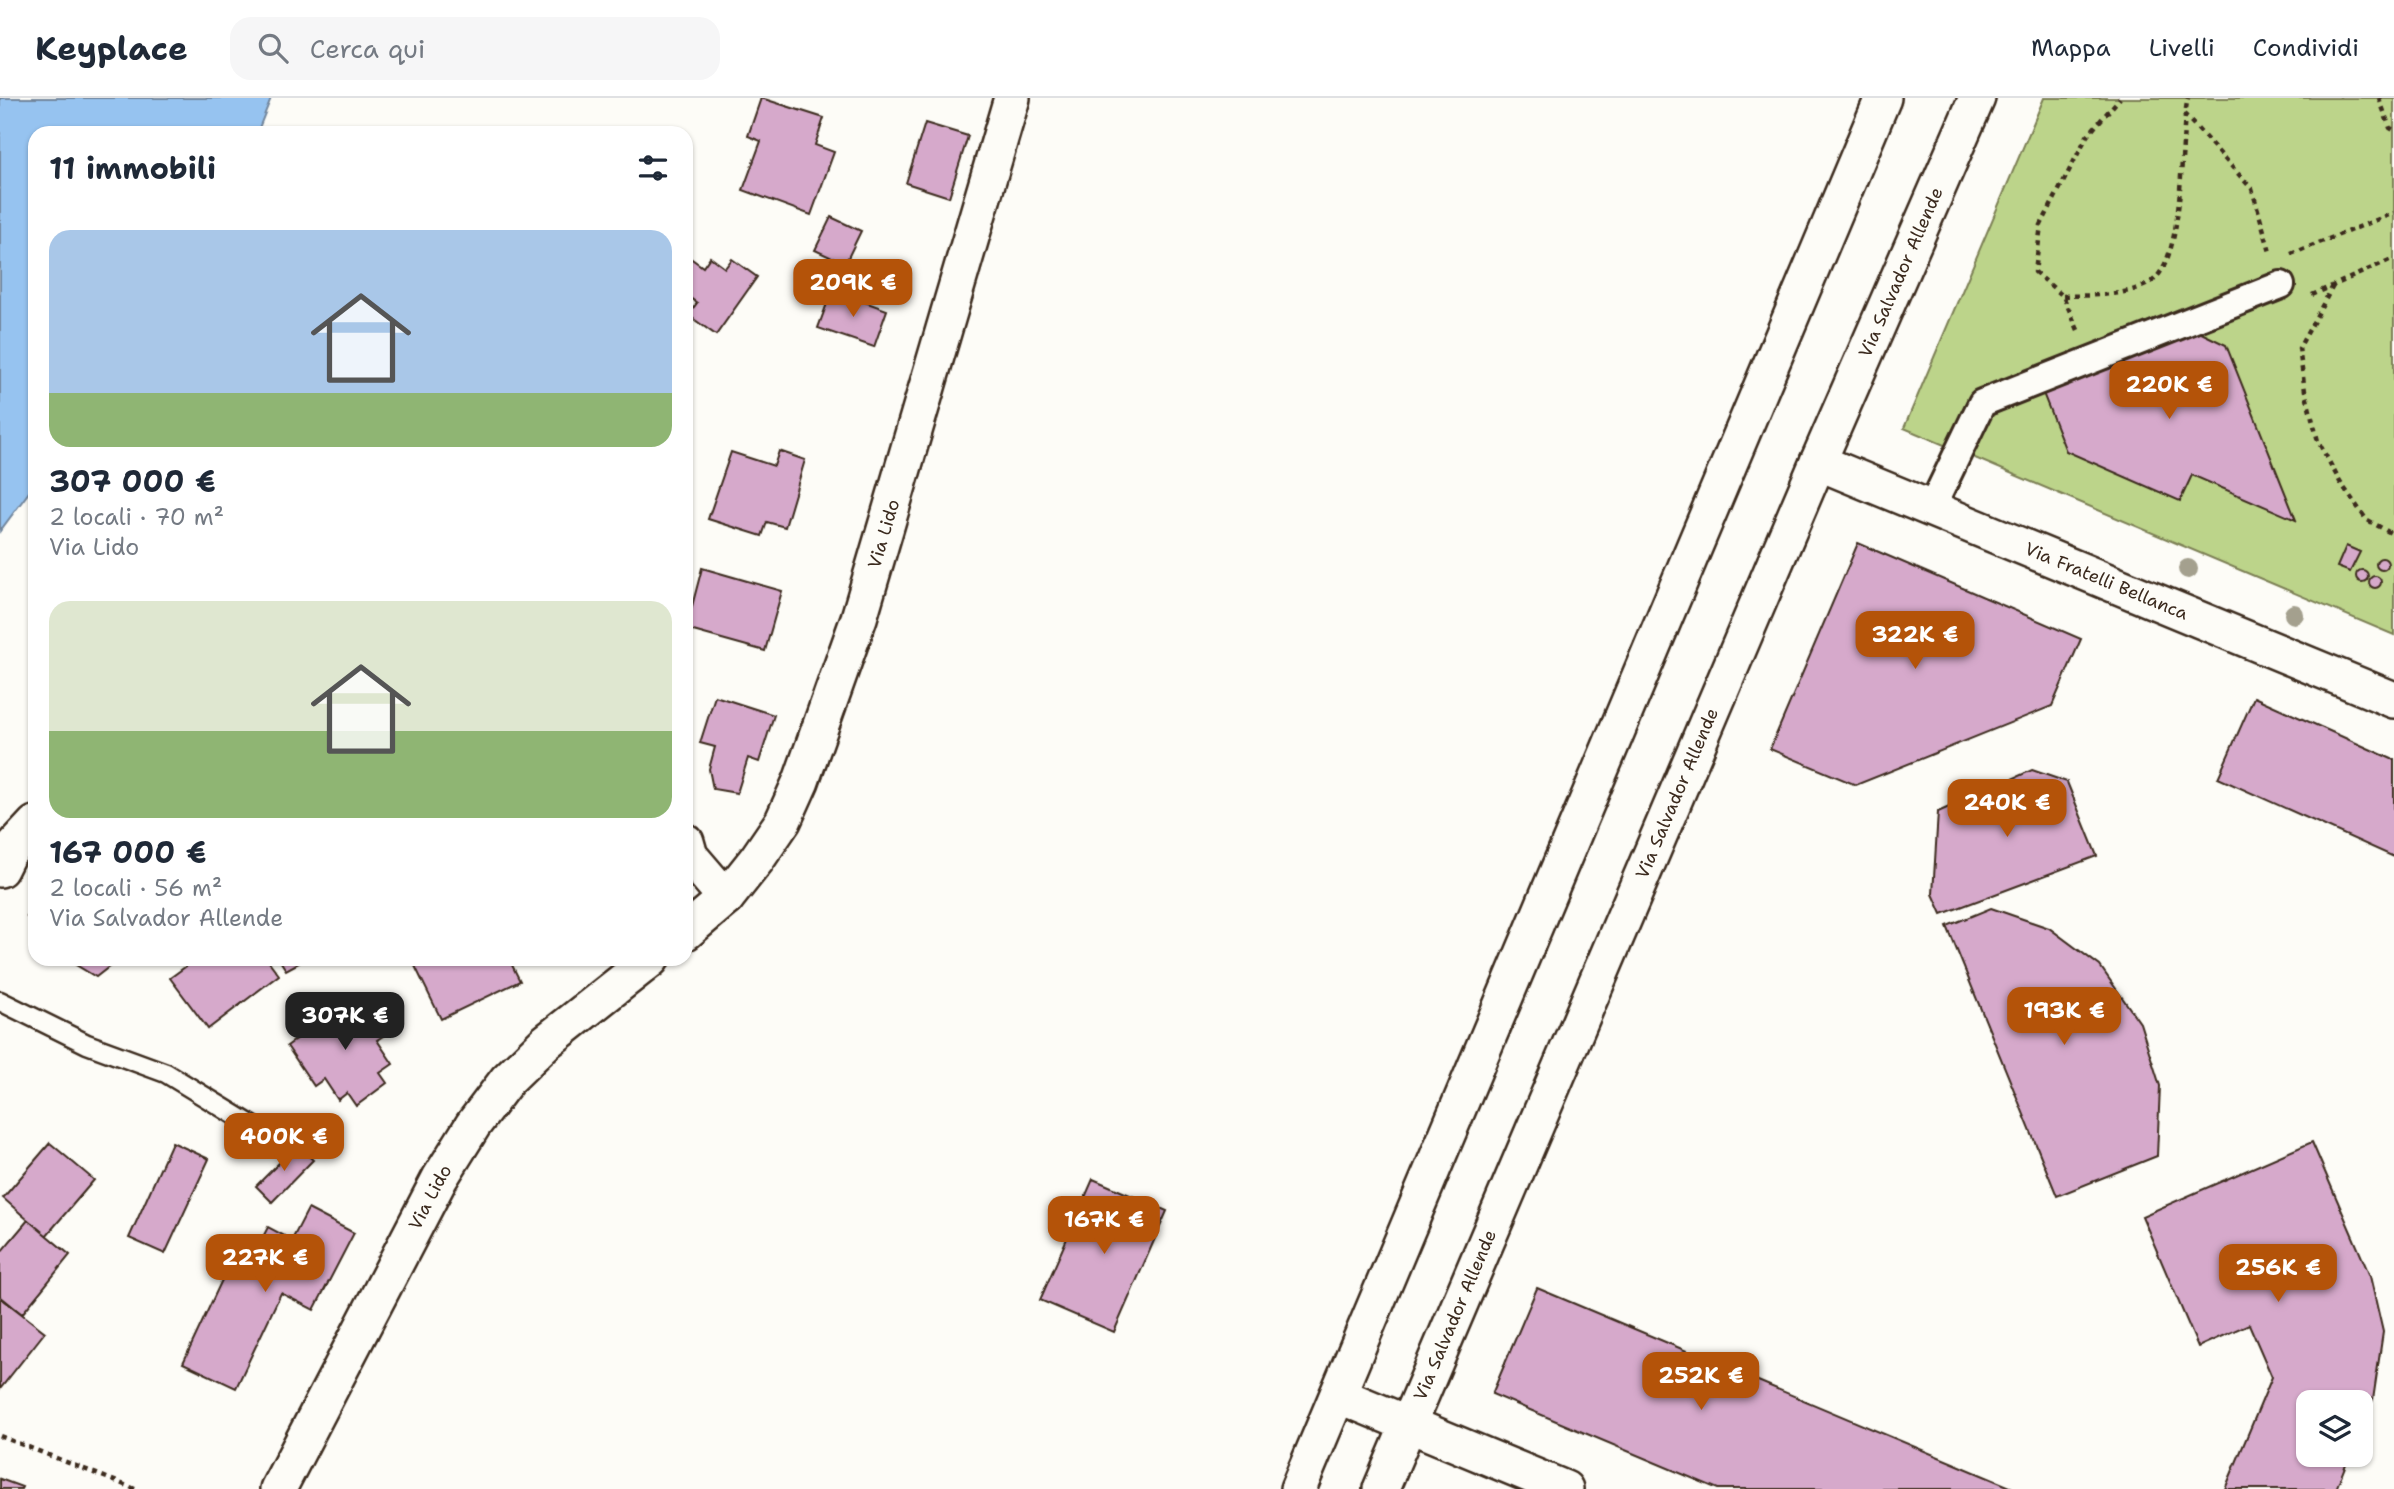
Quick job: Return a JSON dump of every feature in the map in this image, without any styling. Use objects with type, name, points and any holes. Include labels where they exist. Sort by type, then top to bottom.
[{"type":"street","name":"Via Lido","points":[[693,926],[726,898],[783,821],[828,707],[859,618],[1012,98]]},
{"type":"street","points":[[1298,1489],[1883,98]]},
{"type":"street","name":"Via Salvador Allende","points":[[1381,1489],[1818,462],[1977,98]]},
{"type":"street","points":[[1931,509],[1982,402],[2277,273]]},
{"type":"street","name":"Via Fratelli Bellanca","points":[[1818,462],[2394,700]]},
{"type":"street","points":[[0,869],[8,853],[28,832]]},
{"type":"street","points":[[693,860],[726,898]]},
{"type":"street","name":"Via Lido","points":[[278,1489],[440,1178],[473,1125],[508,1080],[546,1042],[642,966]]},
{"type":"street","points":[[1338,1395],[1565,1489]]},
{"type":"lane","points":[[0,1001],[87,1044],[166,1073],[266,1134]]},
{"type":"path","points":[[2120,98],[2087,136],[2042,225],[2035,272],[2063,296],[2120,294],[2151,282],[2164,262],[2181,197],[2184,114],[2188,98]]},
{"type":"path","points":[[2379,98],[2390,128],[2394,130]]},
{"type":"path","points":[[2184,114],[2252,189],[2277,273]]},
{"type":"path","points":[[2285,256],[2394,213]]},
{"type":"path","points":[[2394,258],[2333,286],[2299,348],[2305,391],[2318,441],[2340,482],[2366,519],[2394,535]]},
{"type":"path","points":[[0,1436],[135,1489]]},
{"type":"green space","points":[[2044,98],[2394,98],[2394,635],[1904,428]]},
{"type":"water","points":[[0,98],[271,98],[260,126],[28,126],[28,493],[0,531]]},
{"type":"building","points":[[761,98],[824,118],[815,145],[834,152],[811,215],[743,190],[761,141],[748,136]]},
{"type":"building","points":[[925,123],[968,136],[949,197],[906,183]]},
{"type":"building","points":[[831,217],[861,231],[845,264],[815,250]]},
{"type":"building","points":[[710,257],[725,268],[732,259],[757,277],[716,335],[693,319],[693,308],[697,303],[693,300],[693,260],[703,267]]},
{"type":"building","points":[[832,290],[887,310],[874,347],[818,328]]},
{"type":"building","points":[[2193,329],[2226,345],[2296,520],[2192,475],[2180,501],[2066,451],[2041,388]]},
{"type":"building","points":[[779,451],[805,460],[785,527],[767,522],[762,536],[708,519],[731,452],[774,466]]},
{"type":"building","points":[[1858,543],[2081,639],[2052,706],[1856,785],[1770,749]]},
{"type":"building","points":[[2346,546],[2360,552],[2350,572],[2337,567]]},
{"type":"building","points":[[2377,559],[2387,559],[2387,569],[2377,569]]},
{"type":"building","points":[[702,568],[782,591],[765,651],[693,631],[693,602]]},
{"type":"building","points":[[2357,571],[2367,571],[2367,581],[2357,581]]},
{"type":"building","points":[[2375,576],[2381,582],[2375,588],[2369,582]]},
{"type":"building","points":[[715,696],[774,715],[759,762],[748,758],[737,793],[713,789],[709,769],[715,747],[700,743]]},
{"type":"building","points":[[2254,697],[2394,760],[2394,857],[2218,778]]},
{"type":"building","points":[[2032,770],[2067,782],[2097,856],[1942,914],[1933,894],[1938,812]]},
{"type":"building","points":[[1991,908],[2049,928],[2100,966],[2140,1023],[2160,1086],[2157,1156],[2057,1196],[1947,926]]},
{"type":"building","points":[[78,966],[110,966],[96,977]]},
{"type":"building","points":[[186,966],[272,966],[279,975],[208,1029],[170,978]]},
{"type":"building","points":[[415,966],[512,966],[520,981],[441,1019]]},
{"type":"building","points":[[358,995],[386,1034],[377,1040],[393,1064],[380,1073],[387,1083],[356,1106],[347,1093],[338,1100],[324,1079],[314,1086],[287,1046]]},
{"type":"building","points":[[172,1142],[209,1159],[165,1254],[129,1238]]},
{"type":"building","points":[[2312,1142],[2370,1276],[2383,1332],[2373,1400],[2373,1390],[2296,1390],[2296,1467],[2345,1467],[2336,1489],[2225,1489],[2272,1377],[2249,1324],[2198,1347],[2142,1216]]},
{"type":"building","points":[[50,1143],[94,1180],[46,1236],[3,1198]]},
{"type":"building","points":[[297,1145],[313,1160],[272,1202],[256,1186]]},
{"type":"building","points":[[1093,1179],[1167,1211],[1114,1332],[1040,1300]]},
{"type":"building","points":[[308,1209],[354,1233],[314,1310],[281,1293],[236,1388],[183,1363],[228,1267],[244,1274],[268,1227],[292,1240]]},
{"type":"building","points":[[28,1220],[70,1255],[22,1314],[0,1296],[0,1253]]},
{"type":"building","points":[[1537,1288],[2015,1489],[1718,1489],[1492,1394]]},
{"type":"building","points":[[1,1298],[45,1332],[0,1389],[0,1300]]},
{"type":"building","points":[[0,1479],[22,1487],[0,1489]]}]
